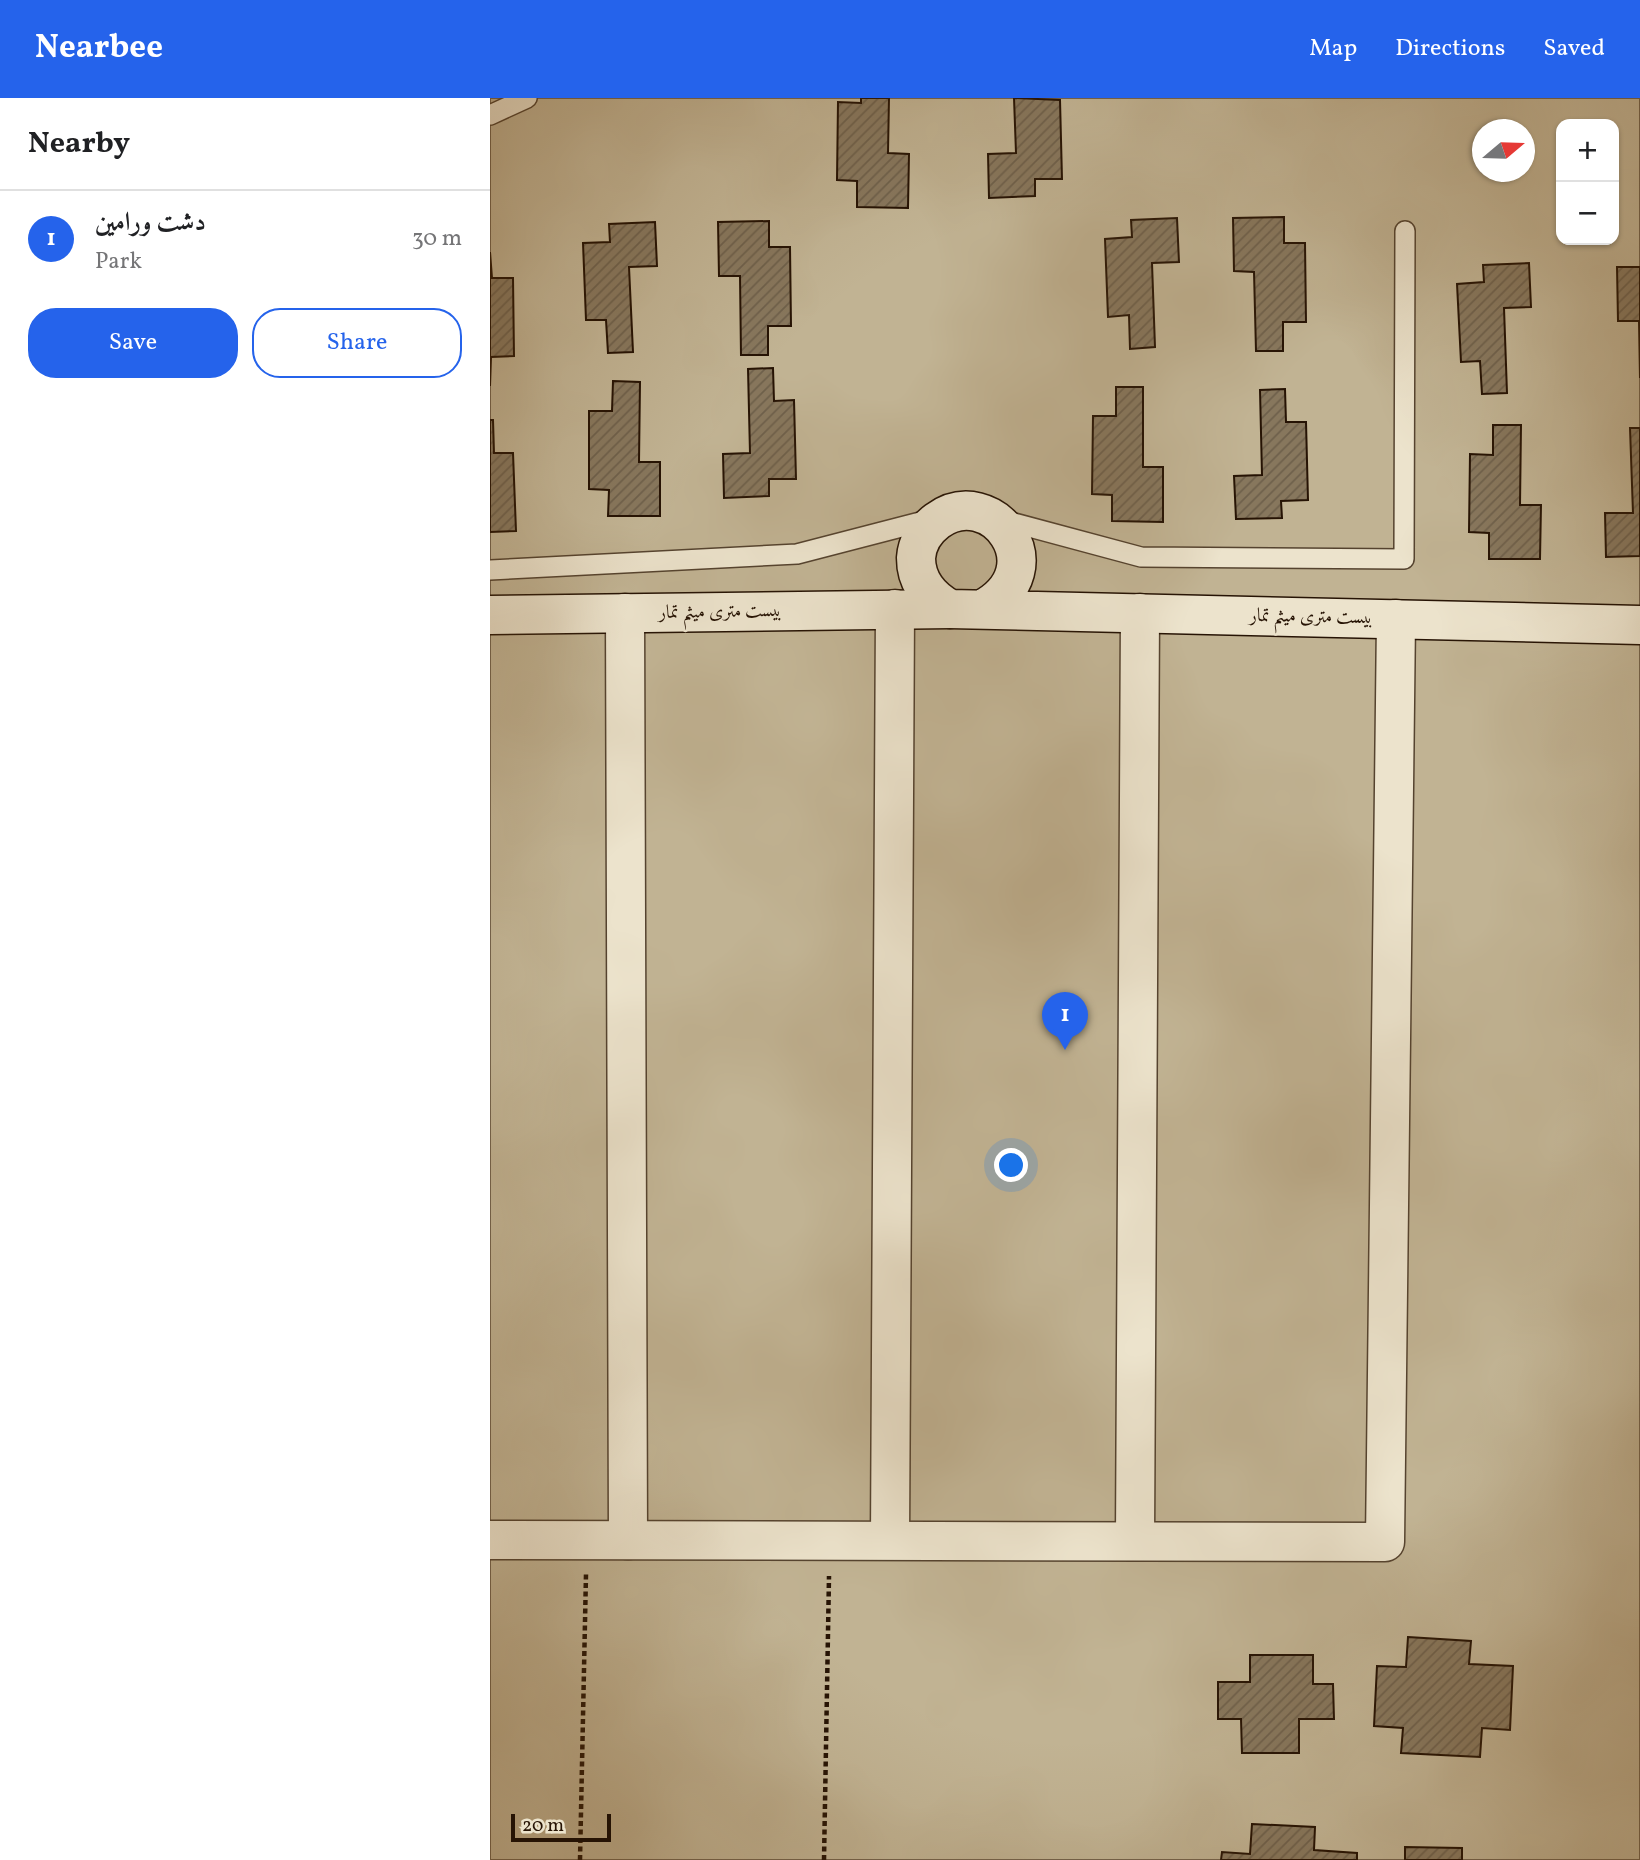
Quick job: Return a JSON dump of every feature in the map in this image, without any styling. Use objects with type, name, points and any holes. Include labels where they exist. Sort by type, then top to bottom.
[{"type":"street","points":[[959,511],[975,511],[991,517],[1004,528],[1013,541],[1017,558],[1009,589],[997,601],[966,609],[935,600],[924,588],[918,573],[916,556],[921,540],[930,526],[943,516],[959,511]]},
{"type":"street","points":[[890,1540],[895,609]]},
{"type":"street","name":"بیست متری میثم تمار","points":[[490,615],[966,609],[1640,625]]},
{"type":"street","points":[[1135,1541],[1140,612]]},
{"type":"street","points":[[625,613],[628,1540]]},
{"type":"street","points":[[490,1540],[1385,1542],[1396,619]]},
{"type":"lane","points":[[490,115],[527,98]]},
{"type":"lane","points":[[991,517],[1141,557],[1404,559],[1405,231]]},
{"type":"lane","points":[[490,570],[797,554],[943,516]]},
{"type":"path","points":[[580,1860],[586,1539]]},
{"type":"path","points":[[824,1860],[830,1540]]},
{"type":"shaded area","points":[[490,98],[1640,98],[1640,1860],[490,1860]]},
{"type":"building","points":[[861,98],[889,98],[888,153],[909,154],[908,208],[857,207],[857,181],[837,180],[838,102],[861,103]]},
{"type":"building","points":[[1014,98],[1060,100],[1062,179],[1035,179],[1035,196],[989,198],[988,154],[1016,153]]},
{"type":"building","points":[[1284,217],[1284,243],[1305,243],[1306,322],[1283,322],[1283,351],[1256,351],[1254,272],[1234,271],[1233,218]]},
{"type":"building","points":[[1177,218],[1179,262],[1152,263],[1155,347],[1130,349],[1129,315],[1108,317],[1105,239],[1132,237],[1131,220]]},
{"type":"building","points":[[769,221],[769,247],[790,247],[791,326],[768,326],[768,355],[741,355],[740,276],[719,276],[718,222]]},
{"type":"building","points":[[655,222],[657,266],[629,267],[633,352],[608,353],[606,320],[586,320],[583,243],[610,242],[609,224]]},
{"type":"building","points":[[490,252],[492,278],[513,278],[514,356],[491,357],[490,386]]},
{"type":"building","points":[[1529,263],[1531,307],[1504,308],[1507,393],[1482,394],[1480,361],[1461,362],[1457,284],[1484,282],[1483,265]]},
{"type":"building","points":[[1617,267],[1640,267],[1640,378],[1639,321],[1618,321]]},
{"type":"building","points":[[773,368],[774,401],[794,400],[796,479],[769,479],[769,496],[724,498],[723,454],[750,453],[748,369]]},
{"type":"building","points":[[613,381],[640,382],[639,462],[660,462],[660,516],[608,516],[609,490],[589,489],[589,411],[612,411]]},
{"type":"building","points":[[1116,387],[1143,387],[1143,467],[1163,467],[1163,522],[1112,521],[1112,495],[1092,494],[1093,416],[1116,416]]},
{"type":"building","points":[[1285,389],[1286,422],[1306,422],[1308,500],[1281,501],[1282,518],[1236,519],[1234,476],[1262,475],[1260,390]]},
{"type":"building","points":[[490,420],[493,420],[494,453],[513,453],[516,531],[490,532]]},
{"type":"building","points":[[1493,425],[1521,425],[1520,505],[1541,505],[1540,559],[1489,559],[1489,533],[1469,532],[1470,454],[1493,455]]},
{"type":"building","points":[[1630,428],[1640,428],[1640,556],[1606,557],[1605,513],[1633,513]]},
{"type":"building","points":[[1408,1637],[1471,1641],[1469,1664],[1513,1666],[1510,1730],[1482,1728],[1480,1757],[1401,1753],[1403,1728],[1374,1726],[1377,1666],[1406,1667]]},
{"type":"building","points":[[1250,1655],[1313,1655],[1313,1684],[1333,1684],[1334,1719],[1299,1719],[1299,1753],[1242,1753],[1241,1719],[1218,1719],[1218,1682],[1250,1682]]},
{"type":"building","points":[[1252,1824],[1315,1827],[1314,1850],[1357,1853],[1357,1860],[1221,1860],[1222,1852],[1250,1854]]},
{"type":"building","points":[[1405,1847],[1462,1848],[1462,1860],[1405,1860]]},
{"type":"place","name":"دشت ورامین","points":[[1065,1050]]}]
